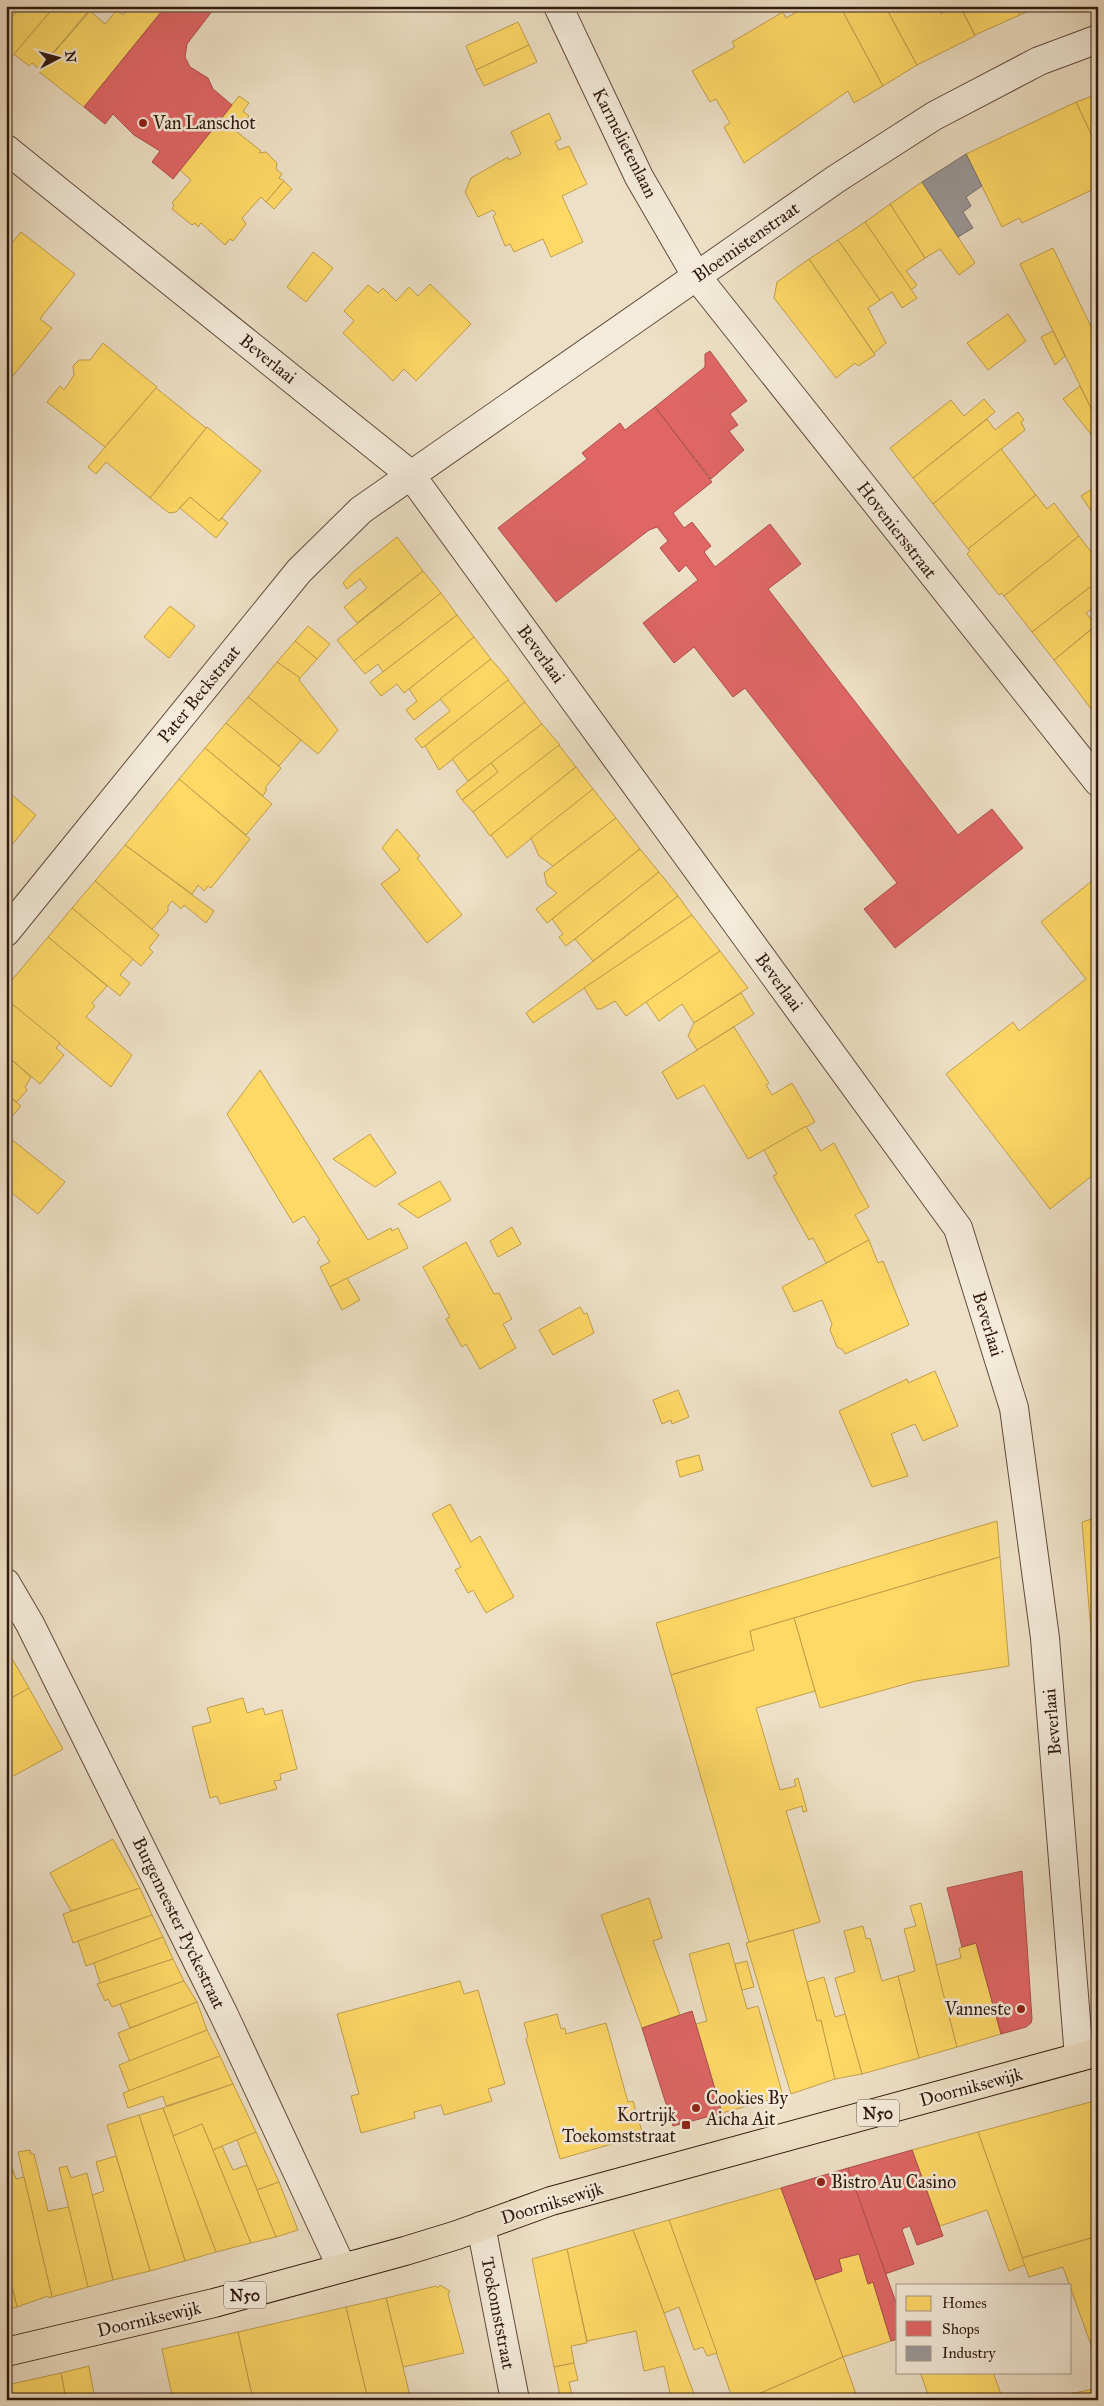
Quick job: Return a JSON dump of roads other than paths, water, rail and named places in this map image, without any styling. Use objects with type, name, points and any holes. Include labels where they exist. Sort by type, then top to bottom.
[{"type":"main road","name":"Doorniksewijk","points":[[6,2352],[214,2303],[342,2268],[432,2243],[551,2201],[1088,2055]]},
{"type":"street","name":"Karmelietenlaan","points":[[558,6],[639,176],[697,277]]},
{"type":"street","name":"Bloemistenstraat","points":[[410,474],[836,179],[934,116],[1039,61],[1098,39]]},
{"type":"street","name":"Beverlaai","points":[[6,149],[410,474],[958,1228],[1014,1408],[1045,1638],[1088,2055]]},
{"type":"street","name":"Hoveniersstraat","points":[[697,277],[1098,782]]},
{"type":"street","name":"Pater Beckstraat","points":[[6,932],[299,571],[361,510],[410,474]]},
{"type":"street","name":"Burgemeester Pyckestraat","points":[[6,1583],[30,1624],[224,2015],[342,2268]]},
{"type":"street","name":"Toekomststraat","points":[[481,2226],[515,2400]]},
{"type":"place","name":"Van Lanschot","points":[[143,123]]},
{"type":"place","name":"Vanneste","points":[[1021,2009]]},
{"type":"place","name":"Cookies By Aicha Ait","points":[[696,2108]]},
{"type":"place","name":"Kortrijk Toekomststraat","points":[[686,2125]]},
{"type":"place","name":"Bistro Au Casino","points":[[821,2182]]}]
